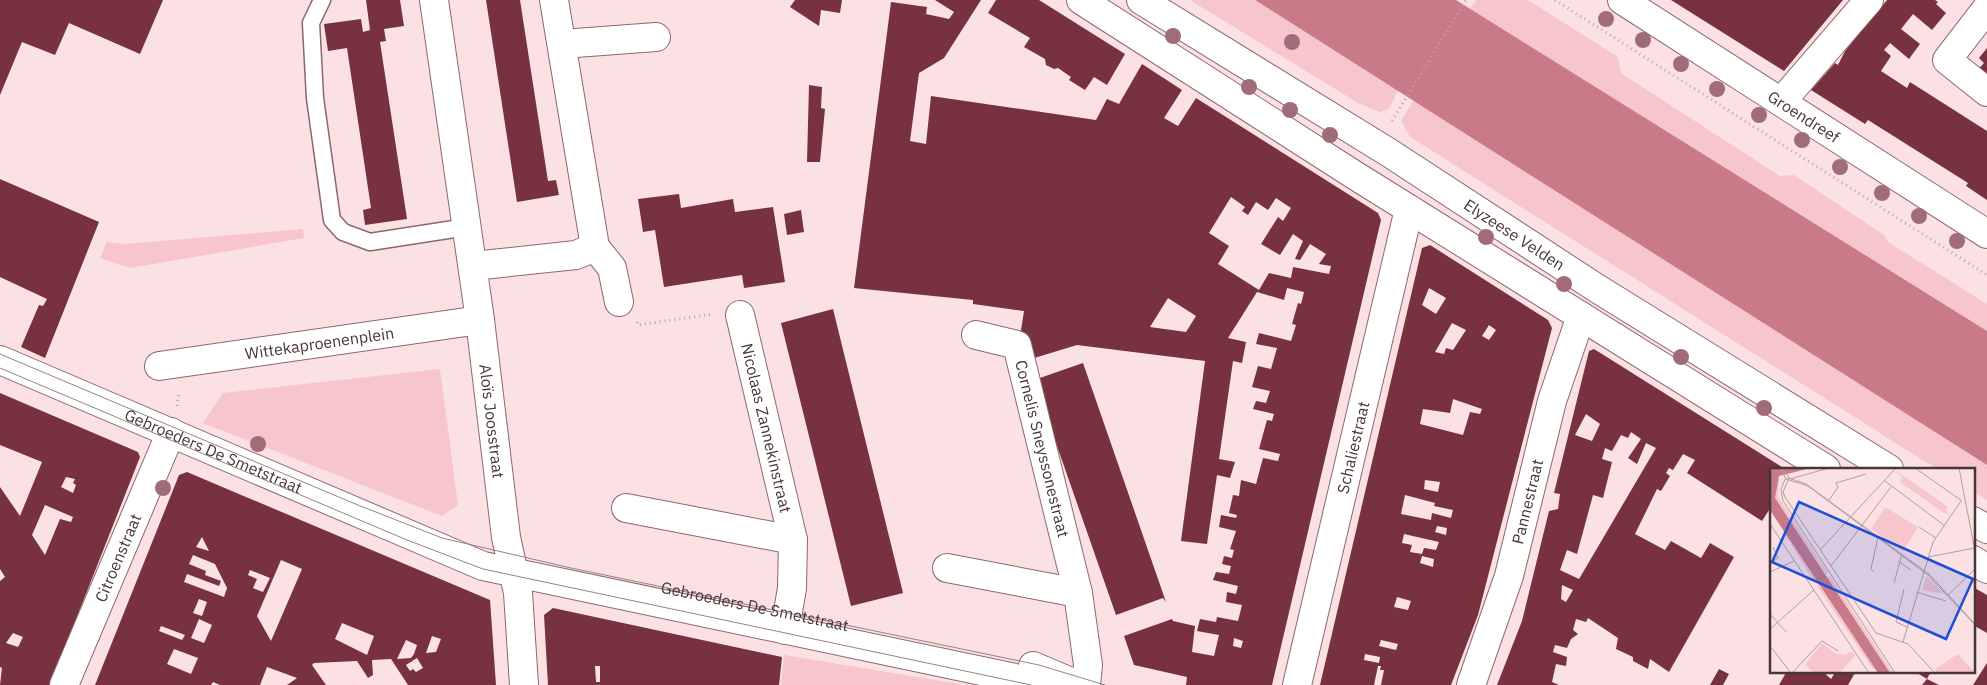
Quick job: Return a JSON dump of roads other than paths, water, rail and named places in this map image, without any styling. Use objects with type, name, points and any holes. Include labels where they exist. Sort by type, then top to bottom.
[{"type":"street","name":"Aloïs Joosstraat","points":[[434,0],[473,266],[512,569],[518,593],[524,685]]},
{"type":"street","points":[[554,0],[595,247],[612,268],[619,302]]},
{"type":"street","name":"Elyzeese Velden","points":[[1082,0],[1409,209],[1824,468]]},
{"type":"street","name":"Elyzeese Velden","points":[[1141,0],[1388,152],[1598,288],[1887,468]]},
{"type":"street","points":[[1781,102],[1869,0]]},
{"type":"street","name":"Groendreef","points":[[1628,2],[1987,234]]},
{"type":"street","points":[[1987,8],[1947,60],[1987,92]]},
{"type":"street","points":[[562,44],[656,37]]},
{"type":"street","name":"Schaliestraat","points":[[1297,685],[1409,209]]},
{"type":"street","points":[[473,266],[576,255],[595,247]]},
{"type":"street","name":"Nicolaas Zannekinstraat","points":[[740,316],[793,540],[792,588],[787,622]]},
{"type":"street","name":"Pannestraat","points":[[1471,685],[1509,576],[1552,401],[1580,316]]},
{"type":"street","name":"Wittekaproenenplein","points":[[172,364],[480,320]]},
{"type":"street","name":"Cornelis Sneyssonestraat","points":[[976,335],[1017,345],[1078,593],[1088,664],[1086,685]]},
{"type":"street","name":"Gebroeders De Smetstraat","points":[[0,360],[483,566],[512,569],[787,622],[1039,667],[1078,685]]},
{"type":"street","name":"Citroenstraat","points":[[64,685],[171,432]]},
{"type":"street","name":"Nicolaas Zannekinstraat","points":[[626,508],[793,540]]},
{"type":"street","points":[[1974,522],[1987,529]]},
{"type":"street","points":[[1974,561],[1987,569]]},
{"type":"street","points":[[947,568],[1078,593]]},
{"type":"street","name":"Gebroeders De Smetstraat","points":[[787,622],[1048,685]]},
{"type":"lane","points":[[322,0],[311,23],[315,98],[332,220],[343,232],[370,242],[466,227]]},
{"type":"lane","points":[[1211,82],[1227,54]]},
{"type":"tram line","points":[[0,354],[353,503],[442,538],[571,568],[1039,665],[1105,685]]},
{"type":"tram line","points":[[0,368],[407,540],[483,569],[1031,685]]}]
